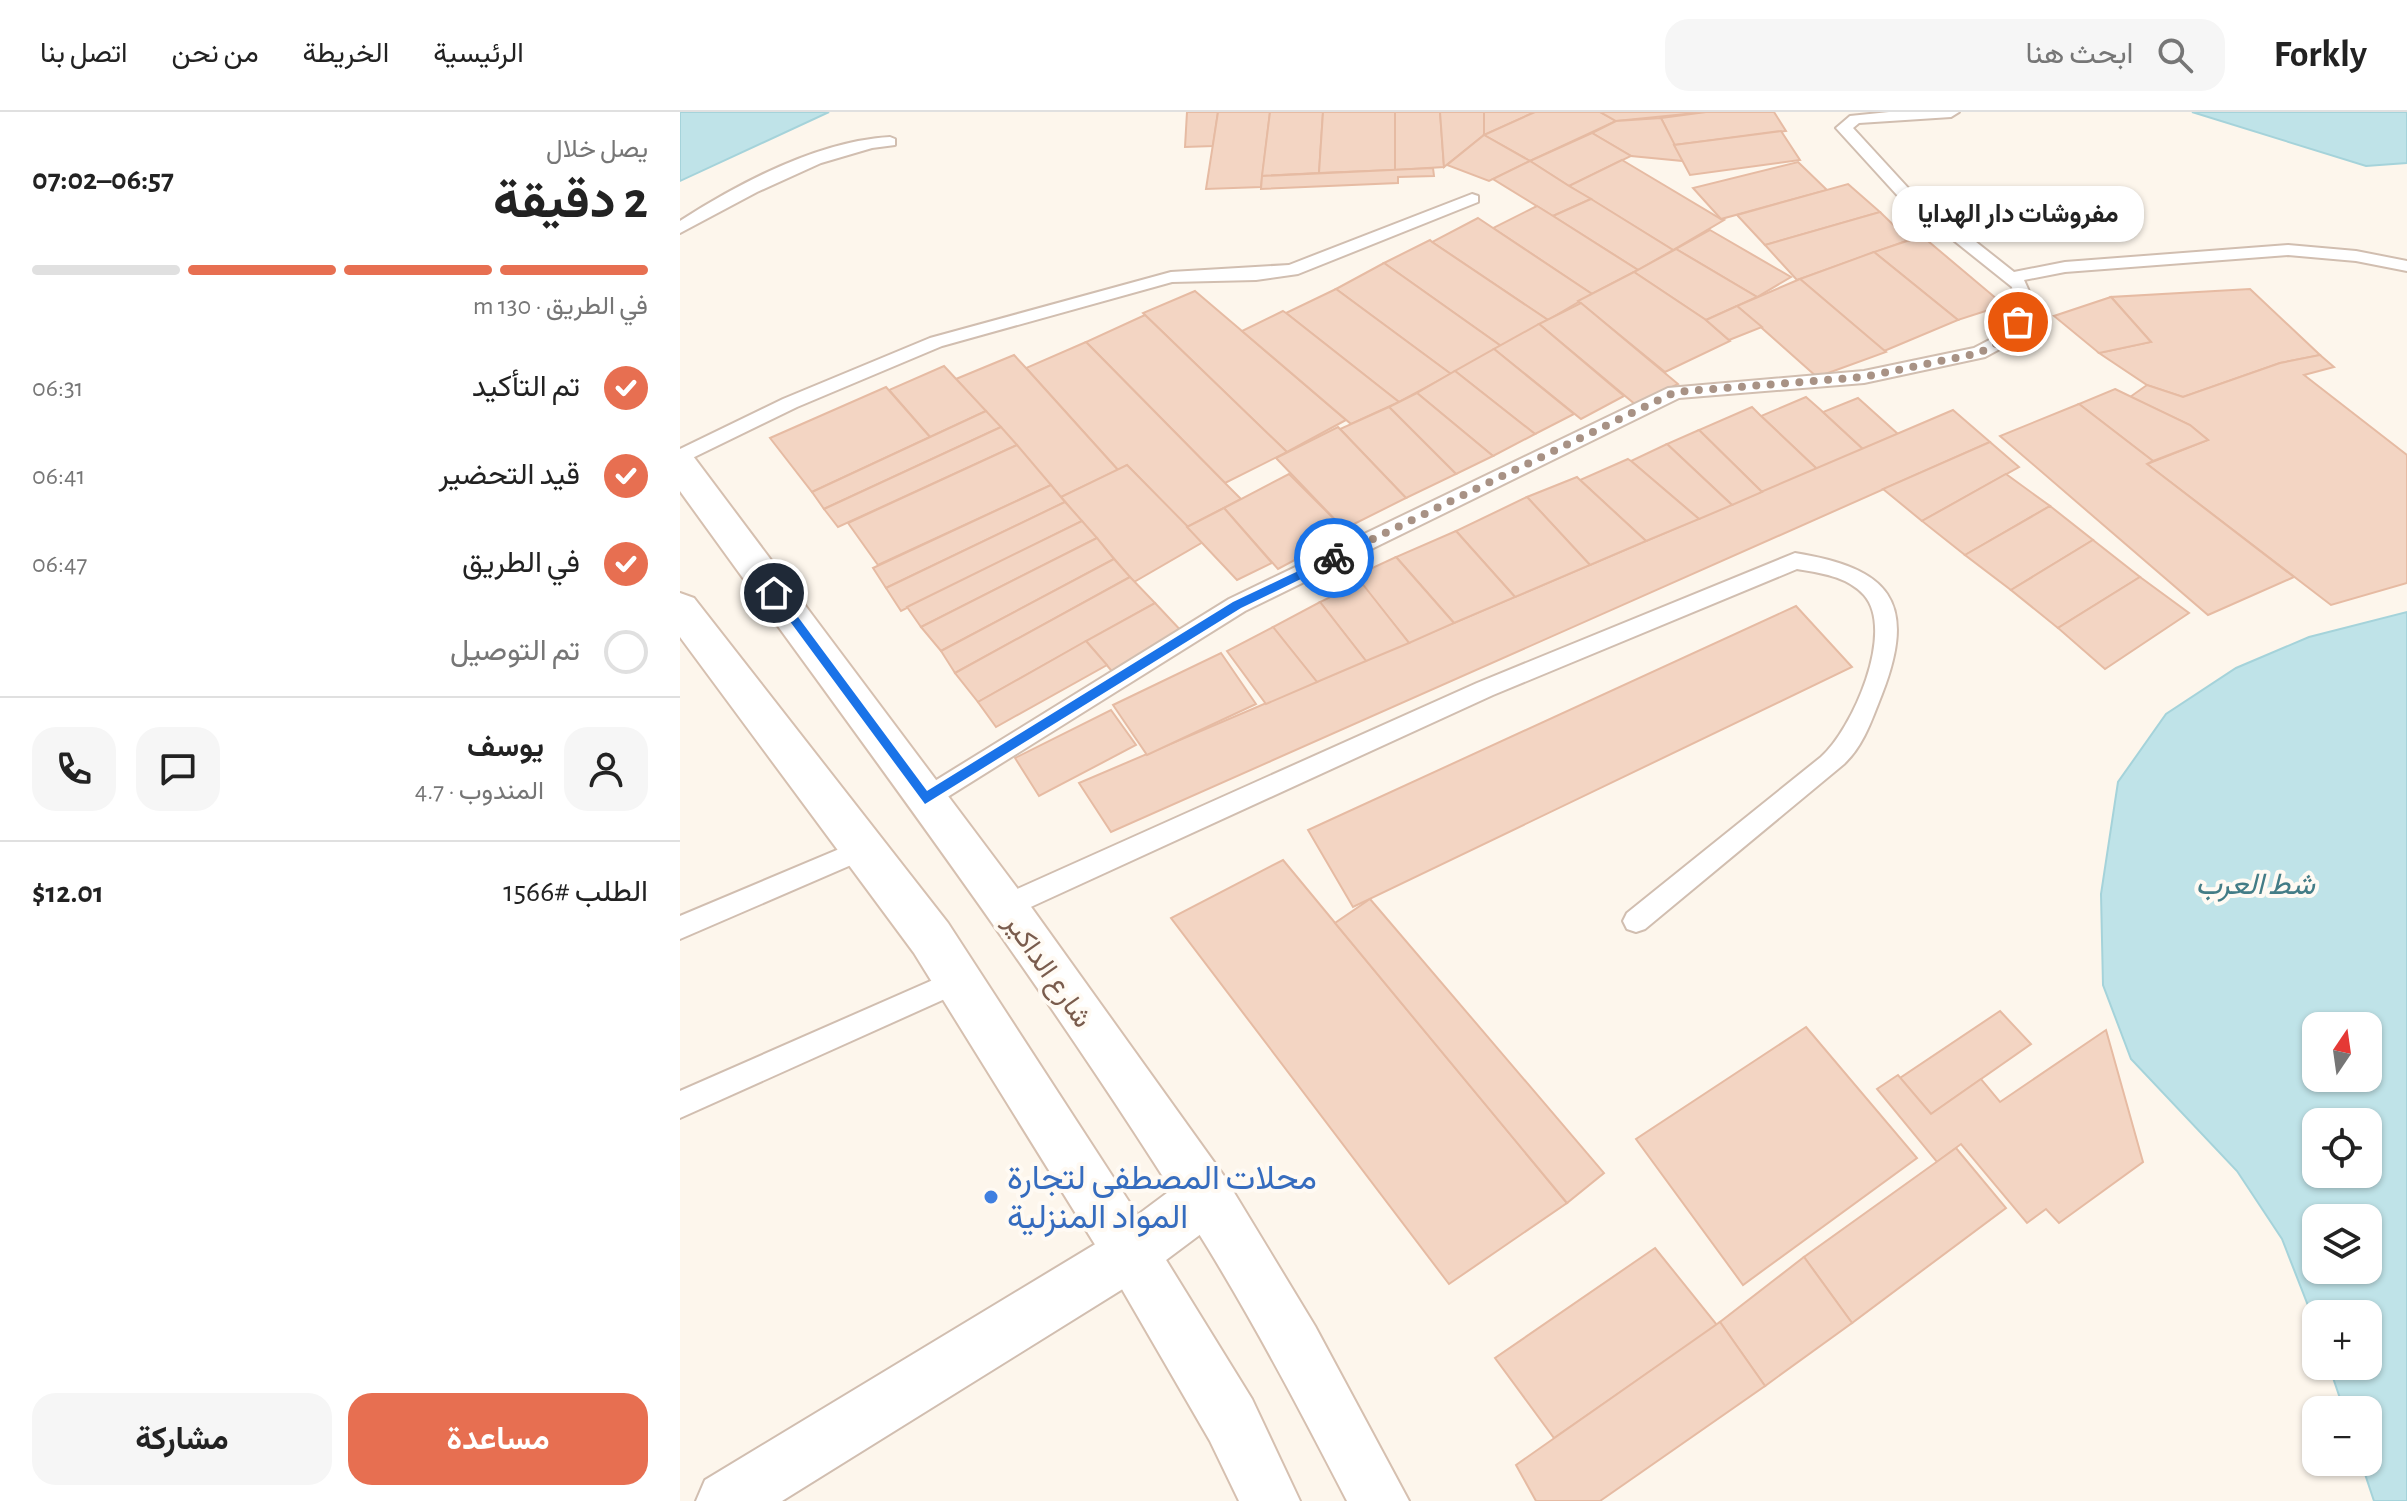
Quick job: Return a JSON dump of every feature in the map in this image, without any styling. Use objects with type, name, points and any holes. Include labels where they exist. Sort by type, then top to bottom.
[{"type":"main road","name":"شارع الداكير","points":[[680,465],[1004,907],[1206,1197],[1310,1373],[1379,1501]]},
{"type":"main road","points":[[680,608],[931,938],[1131,1253],[1231,1420],[1270,1501]]},
{"type":"main road","points":[[726,1501],[1131,1253],[1206,1197]]},
{"type":"lane","points":[[925,799],[1237,605],[1675,392],[1864,377],[1979,353],[2003,340],[2018,322],[2023,292],[2013,277],[1903,192],[1844,128],[1855,119],[1951,112]]},
{"type":"lane","points":[[680,228],[750,189],[848,149],[879,140],[890,142]]},
{"type":"lane","points":[[680,457],[790,403],[936,342],[1171,277],[1256,275],[1292,270],[1472,199]]},
{"type":"lane","points":[[2013,277],[2065,267],[2288,250],[2356,256],[2407,266]]},
{"type":"lane","points":[[1004,907],[1485,689],[1795,561],[1839,569],[1860,580],[1875,594],[1888,617],[1889,640],[1877,681],[1848,745],[1636,921]]},
{"type":"lane","points":[[680,928],[863,849]]},
{"type":"lane","points":[[680,1105],[958,981]]},
{"type":"water","points":[[680,112],[829,112],[680,181]]},
{"type":"water","points":[[2192,112],[2407,112],[2407,163],[2366,166]]},
{"type":"water","name":"شط العرب","points":[[2407,612],[2407,1501],[2374,1501],[2366,1476],[2382,1476],[2382,1396],[2339,1396],[2334,1380],[2382,1380],[2382,1300],[2306,1300],[2282,1239],[2237,1171],[2131,1059],[2103,985],[2101,894],[2118,782],[2166,714],[2236,668],[2309,637]]},
{"type":"building","points":[[1187,112],[1218,112],[1213,146],[1185,147]]},
{"type":"building","points":[[1218,112],[1270,112],[1261,187],[1206,189]]},
{"type":"building","points":[[1270,112],[1323,112],[1319,173],[1262,176]]},
{"type":"building","points":[[1323,112],[1395,112],[1395,170],[1319,173]]},
{"type":"building","points":[[1395,112],[1440,112],[1444,167],[1395,170]]},
{"type":"building","points":[[1440,112],[1484,112],[1484,135],[1444,167]]},
{"type":"building","points":[[1484,112],[1535,112],[1484,135]]},
{"type":"building","points":[[1535,112],[1600,112],[1616,121],[1530,161],[1484,135]]},
{"type":"building","points":[[1600,112],[1706,112],[1616,121]]},
{"type":"building","points":[[1706,112],[1774,112],[1786,131],[1674,145],[1661,118]]},
{"type":"building","points":[[1661,118],[1683,161],[1631,156],[1592,133],[1616,121]]},
{"type":"building","points":[[1781,131],[1800,160],[1690,175],[1674,145]]},
{"type":"building","points":[[1592,133],[1631,156],[1569,186],[1530,161]]},
{"type":"building","points":[[1484,135],[1530,161],[1489,181],[1447,165]]},
{"type":"building","points":[[1622,160],[1724,220],[1673,250],[1569,186]]},
{"type":"building","points":[[1530,161],[1591,199],[1553,216],[1493,179]]},
{"type":"building","points":[[1798,162],[1827,190],[1721,219],[1693,188]]},
{"type":"building","points":[[1433,168],[1434,176],[1398,177],[1398,183],[1261,189],[1262,176]]},
{"type":"building","points":[[1848,184],[1880,212],[1765,245],[1737,215]]},
{"type":"building","points":[[1591,199],[1673,250],[1638,270],[1553,216]]},
{"type":"building","points":[[1537,206],[1638,270],[1592,294],[1493,228]]},
{"type":"building","points":[[1880,212],[1909,240],[1797,280],[1765,245]]},
{"type":"building","points":[[1478,218],[1592,294],[1548,320],[1432,242]]},
{"type":"building","points":[[1710,230],[1791,277],[1757,297],[1676,249]]},
{"type":"building","points":[[1922,236],[2004,305],[1958,320],[1874,252]]},
{"type":"building","points":[[1430,240],[1548,320],[1501,346],[1384,263]]},
{"type":"building","points":[[1676,249],[1757,297],[1706,320],[1634,272]]},
{"type":"building","points":[[1874,252],[1958,320],[1884,351],[1800,279]]},
{"type":"building","points":[[1384,263],[1501,346],[1451,374],[1336,289]]},
{"type":"building","points":[[1634,272],[1706,320],[1730,341],[1665,372],[1578,301]]},
{"type":"building","points":[[1800,279],[1886,352],[1817,377],[1737,306]]},
{"type":"building","points":[[1336,289],[1451,374],[1399,402],[1286,313]]},
{"type":"building","points":[[2250,289],[2320,355],[2280,363],[2183,397],[2147,385],[2099,353],[2151,342],[2111,297]]},
{"type":"building","points":[[1195,291],[1346,420],[1287,452],[1143,313]]},
{"type":"building","points":[[2111,297],[2151,342],[2099,353],[2054,316]]},
{"type":"building","points":[[1581,303],[1678,384],[1636,405],[1539,324]]},
{"type":"building","points":[[1737,306],[1762,327],[1729,340],[1706,320]]},
{"type":"building","points":[[1283,311],[1399,402],[1351,424],[1242,331]]},
{"type":"building","points":[[1145,315],[1287,452],[1225,483],[1086,342]]},
{"type":"building","points":[[1539,324],[1624,396],[1581,419],[1494,349]]},
{"type":"building","points":[[1086,342],[1241,499],[1187,527],[1127,465],[1118,470],[1026,368]]},
{"type":"building","points":[[1494,349],[1574,414],[1535,434],[1455,371]]},
{"type":"building","points":[[1014,355],[1118,470],[1061,497],[956,379]]},
{"type":"building","points":[[2320,355],[2334,367],[2304,375],[2407,455],[2407,583],[2331,605],[2147,464],[2208,440],[2190,425],[2130,397],[2147,385],[2183,397],[2280,363]]},
{"type":"building","points":[[944,366],[986,411],[930,437],[889,390]]},
{"type":"building","points":[[1455,371],[1535,434],[1493,456],[1417,393]]},
{"type":"building","points":[[886,387],[930,437],[812,492],[770,438]]},
{"type":"building","points":[[2115,389],[2190,425],[2208,440],[2153,461],[2079,404]]},
{"type":"building","points":[[1417,393],[1493,456],[1456,474],[1389,407]]},
{"type":"building","points":[[1806,397],[1863,449],[1817,469],[1761,416]]},
{"type":"building","points":[[1858,398],[1898,434],[1863,449],[1823,412]]},
{"type":"building","points":[[2079,404],[2153,461],[2147,464],[2294,577],[2208,615],[2000,436]]},
{"type":"building","points":[[1389,407],[1456,474],[1406,498],[1340,429]]},
{"type":"building","points":[[1752,407],[1817,469],[1762,492],[1699,430]]},
{"type":"building","points":[[1953,410],[1990,442],[1111,832],[1079,783]]},
{"type":"building","points":[[986,411],[1001,427],[824,509],[812,492]]},
{"type":"building","points":[[1001,427],[1017,445],[838,527],[824,509]]},
{"type":"building","points":[[1338,427],[1406,498],[1344,529],[1276,458]]},
{"type":"building","points":[[1699,430],[1762,492],[1732,505],[1667,444]]},
{"type":"building","points":[[1990,442],[2019,467],[1922,521],[1883,489]]},
{"type":"building","points":[[1667,444],[1732,505],[1699,519],[1631,461]]},
{"type":"building","points":[[1017,445],[1051,485],[878,565],[848,523]]},
{"type":"building","points":[[1628,459],[1699,519],[1646,541],[1580,480]]},
{"type":"building","points":[[1127,465],[1203,542],[1134,582],[1061,497]]},
{"type":"building","points":[[1289,474],[1347,532],[1278,569],[1224,508]]},
{"type":"building","points":[[2006,474],[2050,506],[1965,555],[1922,521]]},
{"type":"building","points":[[1577,477],[1646,541],[1590,565],[1527,497]]},
{"type":"building","points":[[1051,485],[1065,502],[886,588],[873,568]]},
{"type":"building","points":[[1527,497],[1590,565],[1515,597],[1456,531]]},
{"type":"building","points":[[1065,502],[1082,521],[901,611],[886,588]]},
{"type":"building","points":[[2050,506],[2093,540],[2011,590],[1965,555]]},
{"type":"building","points":[[1224,508],[1272,563],[1237,580],[1187,527]]},
{"type":"building","points":[[1082,521],[1097,538],[921,627],[907,607]]},
{"type":"building","points":[[1456,531],[1515,597],[1454,623],[1396,557]]},
{"type":"building","points":[[1097,538],[1114,559],[941,651],[921,627]]},
{"type":"building","points":[[2093,540],[2140,577],[2058,628],[2011,590]]},
{"type":"building","points":[[1396,557],[1454,623],[1409,643],[1355,576]]},
{"type":"building","points":[[1114,559],[1130,577],[955,673],[941,651]]},
{"type":"building","points":[[1130,577],[1155,603],[978,702],[955,673]]},
{"type":"building","points":[[2140,577],[2189,613],[2105,669],[2058,628]]},
{"type":"building","points":[[1361,582],[1409,643],[1366,661],[1320,602]]},
{"type":"building","points":[[1320,602],[1366,661],[1317,682],[1273,627]]},
{"type":"building","points":[[1155,603],[1186,636],[1116,676],[1086,641]]},
{"type":"building","points":[[1796,606],[1852,667],[1353,907],[1308,830]]},
{"type":"building","points":[[1273,627],[1317,682],[1266,704],[1227,651]]},
{"type":"building","points":[[1086,641],[1107,665],[996,727],[978,702]]},
{"type":"building","points":[[1221,653],[1256,704],[1147,755],[1113,705]]},
{"type":"building","points":[[1111,710],[1136,745],[1039,796],[1015,758]]},
{"type":"building","points":[[1283,860],[1567,1203],[1449,1284],[1171,918]]},
{"type":"building","points":[[1370,899],[1604,1173],[1567,1203],[1335,923]]},
{"type":"building","points":[[2000,1011],[2031,1044],[1931,1114],[1900,1078]]},
{"type":"building","points":[[1806,1027],[1917,1158],[1743,1285],[1636,1139]]},
{"type":"building","points":[[2106,1030],[2143,1162],[2059,1223],[2046,1209],[2027,1223],[1961,1144],[1937,1162],[1877,1089],[1898,1075],[1931,1114],[1981,1079],[2000,1102]]},
{"type":"building","points":[[1956,1148],[2006,1208],[1852,1323],[1804,1257]]},
{"type":"building","points":[[1655,1248],[1717,1325],[1554,1438],[1495,1358]]},
{"type":"building","points":[[1804,1257],[1852,1323],[1765,1386],[1720,1322]]},
{"type":"building","points":[[1720,1322],[1765,1386],[1600,1501],[1536,1501],[1516,1465]]},
{"type":"way so far","points":[[1334,558],[1675,392],[1864,377],[1979,353],[2003,340],[2018,322]]},
{"type":"place","name":"مفروشات دار الهدايا","points":[[2018,322]]},
{"type":"place","name":"محلات المصطفى لتجارة المواد المنزلية","points":[[991,1197]]},
{"type":"route","points":[[774,593],[925,799],[1237,605],[1334,558]]}]
